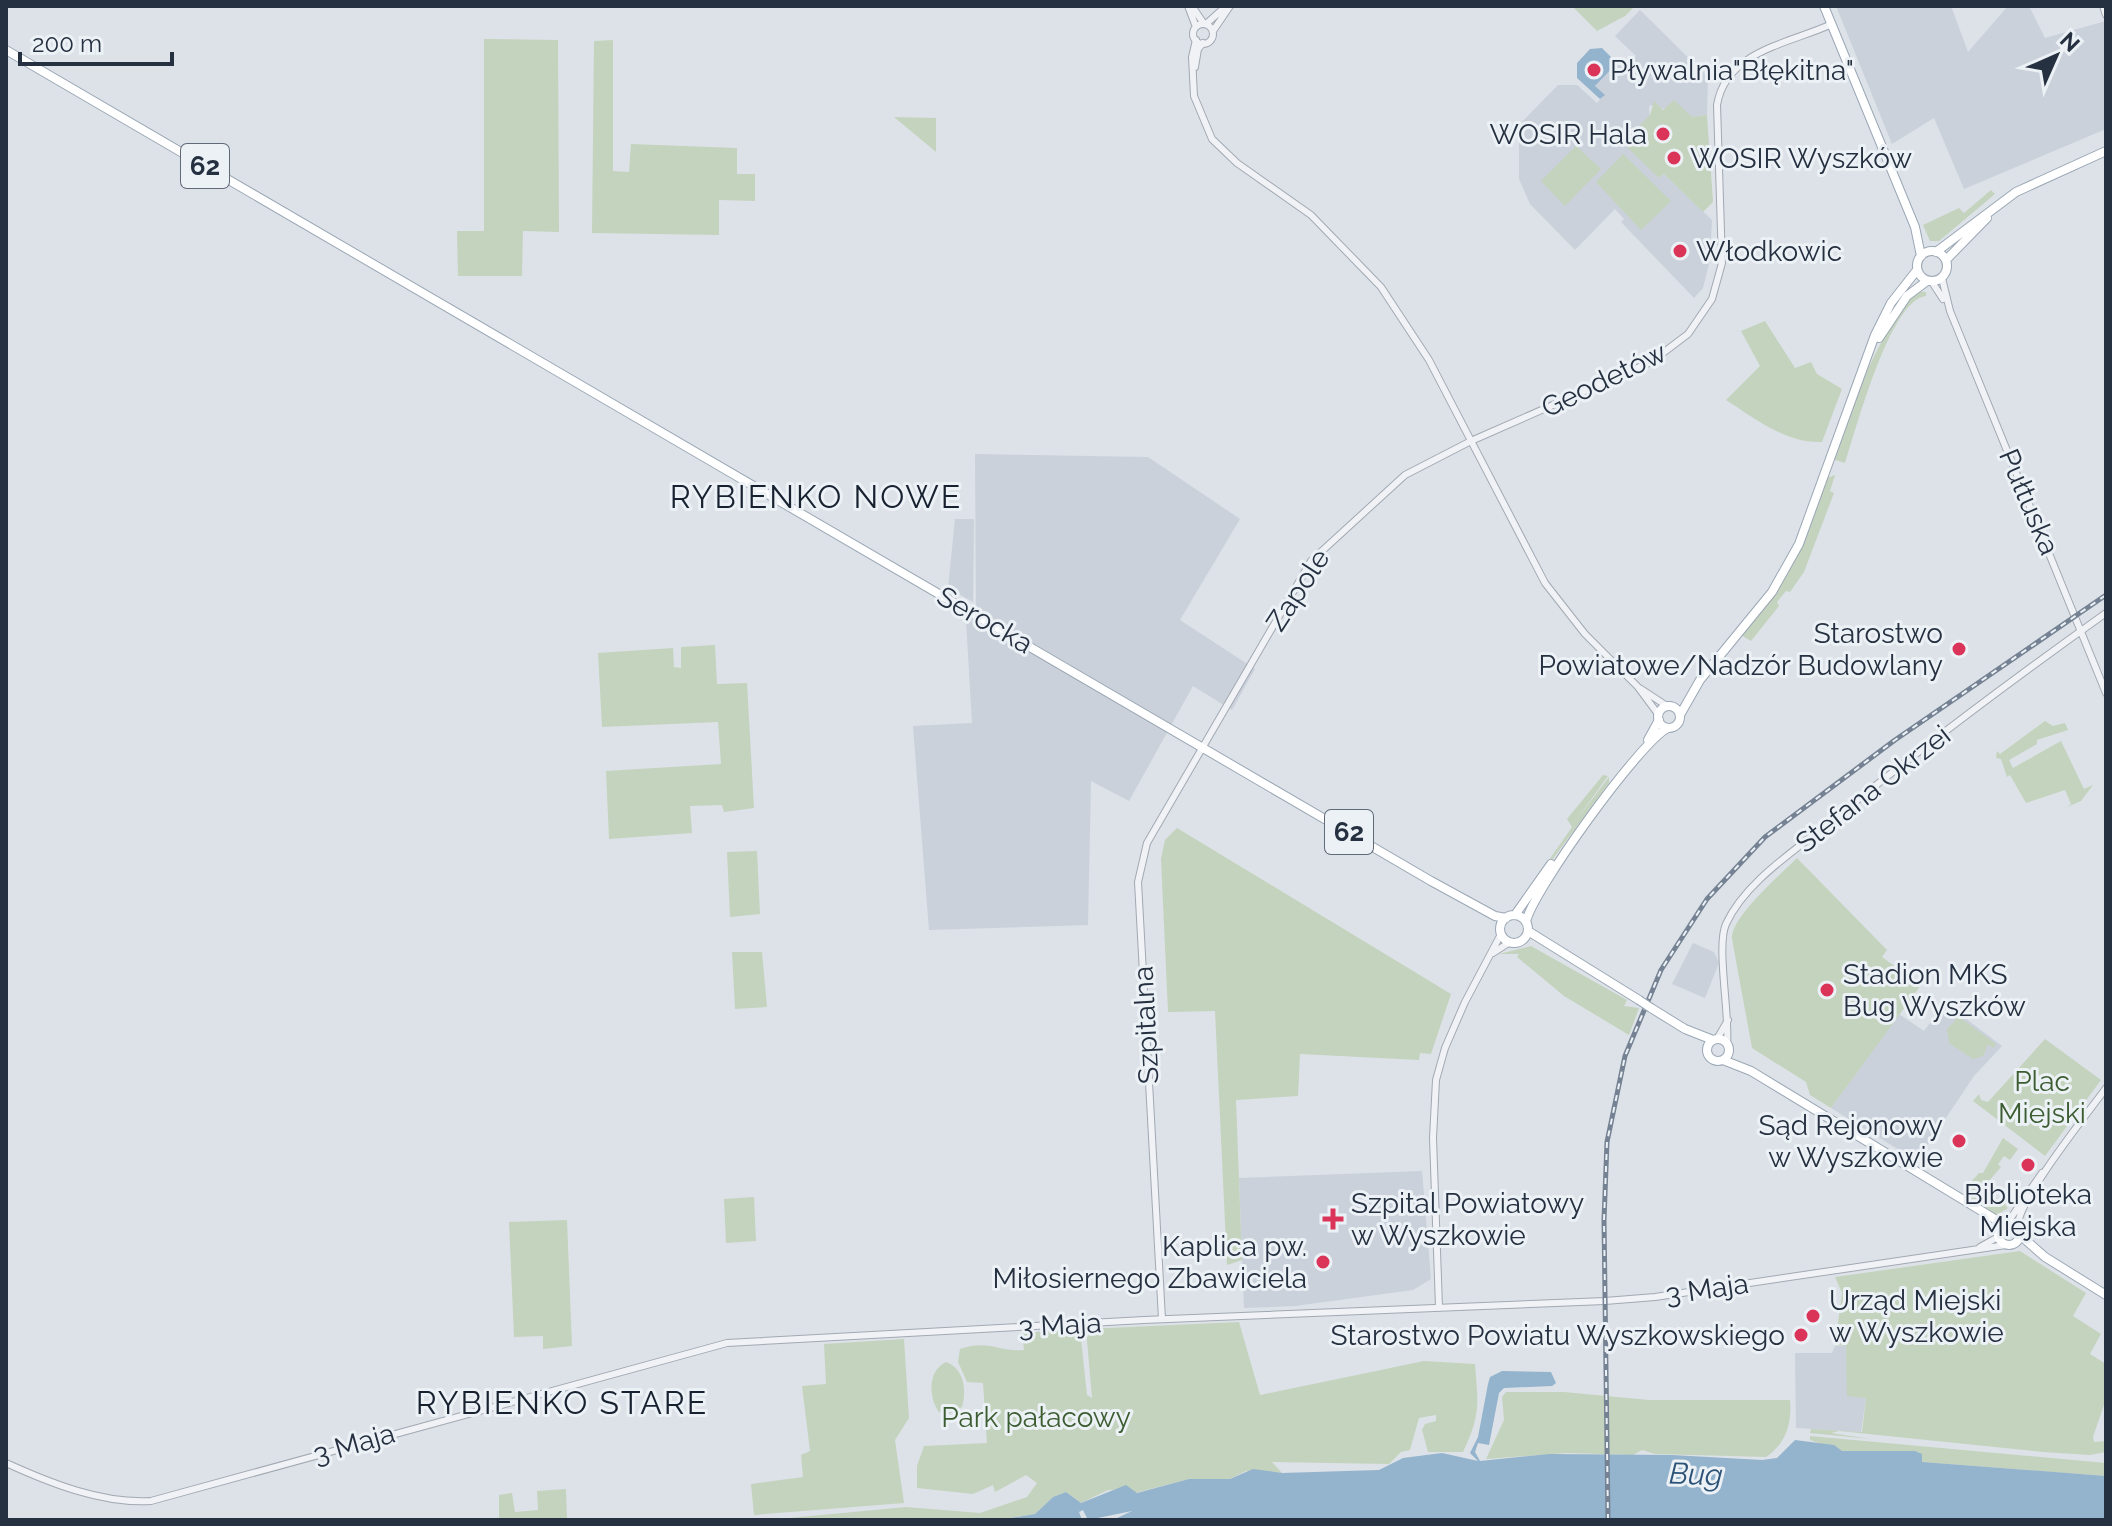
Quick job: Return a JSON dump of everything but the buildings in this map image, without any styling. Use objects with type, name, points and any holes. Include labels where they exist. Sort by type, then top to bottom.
[{"type":"main road","points":[[1521,941],[1555,863],[1642,753],[1668,728],[1677,724],[1700,680],[1772,592],[1792,559],[1884,315],[1917,270],[1921,256],[1915,227],[1824,6]]},
{"type":"main road","name":"Serocka","points":[[6,50],[1450,892],[1501,931]]},
{"type":"main road","points":[[1921,256],[1934,251],[2007,198],[2106,151]]},
{"type":"main road","points":[[1946,260],[2007,198]]},
{"type":"main road","points":[[1868,356],[1907,296],[1942,278],[1947,268],[1946,260],[1934,251],[1915,227]]},
{"type":"main road","points":[[1917,270],[1930,282]]},
{"type":"main road","points":[[1501,931],[1646,742],[1658,717],[1700,680]]},
{"type":"main road","points":[[1669,706],[1680,715]]},
{"type":"main road","points":[[1658,717],[1668,728]]},
{"type":"main road","name":"Serocka","points":[[1450,892],[1511,916]]},
{"type":"main road","name":"62","points":[[1511,916],[1570,960]]},
{"type":"main road","name":"62","points":[[1501,931],[1510,942],[1531,941],[1570,960],[1685,1029],[1728,1047],[1751,1071]]},
{"type":"main road","name":"62","points":[[1685,1029],[1713,1061],[1723,1060],[1751,1071],[1850,1137],[2002,1228]]},
{"type":"main road","points":[[1706,1050],[1715,1040]]},
{"type":"main road","points":[[1723,1060],[1728,1047]]},
{"type":"main road","points":[[2002,1228],[2019,1230],[2045,1257]]},
{"type":"main road","points":[[2002,1228],[2010,1244],[2045,1257],[2106,1295]]},
{"type":"main road","points":[[2010,1244],[2019,1230]]},
{"type":"street","points":[[1190,6],[1202,25],[1213,31]]},
{"type":"street","points":[[1228,6],[1202,25],[1200,42],[1192,57],[1196,106],[1215,143],[1232,159],[1300,205],[1368,271],[1412,330],[1551,591],[1585,634],[1638,687],[1658,717]]},
{"type":"street","points":[[1200,42],[1211,40],[1228,6]]},
{"type":"street","points":[[2103,6],[2106,15]]},
{"type":"street","name":"Geodetów","points":[[1471,441],[1651,362],[1688,334],[1712,299],[1722,263],[1717,112],[1721,84],[1748,59],[1832,24]]},
{"type":"street","name":"Pułtuska","points":[[1942,278],[1950,311],[2106,693]]},
{"type":"street","name":"Pułtuska","points":[[1930,282],[1950,311]]},
{"type":"street","name":"Zapole","points":[[1204,748],[1311,561],[1399,479],[1471,441]]},
{"type":"street","name":"Stefana Okrzei","points":[[1728,1047],[1723,933],[1730,917],[1753,889],[1899,766],[2106,613]]},
{"type":"street","points":[[1638,687],[1669,706]]},
{"type":"street","name":"Szpitalna","points":[[1162,1319],[1138,882],[1147,843],[1204,748]]},
{"type":"street","points":[[1439,1307],[1433,1138],[1436,1080],[1455,1025],[1493,953],[1501,931]]},
{"type":"street","points":[[1493,953],[1510,942]]},
{"type":"street","points":[[1715,1040],[1729,1016]]},
{"type":"street","points":[[2019,1230],[2021,1211],[2050,1164],[2106,1088]]},
{"type":"street","points":[[2002,1228],[2034,1181],[2050,1164]]},
{"type":"street","name":"3 Maja","points":[[1973,1249],[2002,1228]]},
{"type":"street","name":"3 Maja","points":[[6,1463],[45,1480],[93,1494],[137,1502],[164,1499],[711,1346],[1162,1319],[1655,1297],[2010,1244]]},
{"type":"shaded area","points":[[1836,6],[1951,6],[1968,52],[2008,6],[2029,6],[2045,38],[2106,21],[2106,129],[1964,189],[1934,118],[1892,144]]},
{"type":"shaded area","points":[[1640,10],[1708,77],[1707,115],[1692,117],[1650,105],[1649,109],[1659,178],[1664,174],[1712,220],[1710,260],[1703,288],[1694,298],[1621,222],[1624,219],[1615,209],[1575,250],[1530,204],[1519,179],[1519,125],[1558,85],[1577,85],[1597,103],[1604,95],[1595,86],[1617,63],[1624,69],[1636,56],[1615,36]]},
{"type":"shaded area","points":[[975,454],[1148,457],[1240,519],[1180,620],[1255,669],[1232,710],[1193,686],[1129,801],[1091,781],[1088,925],[929,930],[913,726],[972,723],[966,620],[976,605]]},
{"type":"shaded area","points":[[955,519],[974,519],[973,602],[948,588]]},
{"type":"shaded area","points":[[1693,943],[1714,952],[1719,963],[1705,998],[1672,984]]},
{"type":"shaded area","points":[[1945,1003],[2002,1046],[1974,1076],[1917,1161],[1831,1108],[1899,1014],[1924,1031]]},
{"type":"shaded area","name":"Szpital Powiatowy w Wyszkowie","points":[[1422,1171],[1431,1279],[1413,1290],[1295,1306],[1244,1308],[1239,1178]]},
{"type":"shaded area","points":[[1835,1346],[1846,1346],[1847,1365],[1866,1398],[1861,1432],[1796,1428],[1795,1353],[1832,1353]]},
{"type":"green space","points":[[1572,6],[1635,6],[1625,16],[1597,31]]},
{"type":"green space","points":[[484,39],[558,40],[559,232],[523,231],[522,276],[458,276],[457,231],[484,231]]},
{"type":"green space","points":[[613,40],[613,171],[629,172],[631,144],[737,148],[737,174],[755,174],[755,201],[719,200],[719,235],[592,233],[594,41]]},
{"type":"green space","name":"WOSIR Wyszków","points":[[1674,100],[1692,117],[1707,115],[1713,202],[1703,212],[1664,174],[1659,178],[1623,143],[1650,115],[1654,101],[1663,110]]},
{"type":"green space","points":[[894,117],[936,118],[936,152]]},
{"type":"green space","points":[[1576,146],[1601,169],[1565,206],[1541,181]]},
{"type":"green space","points":[[1623,154],[1671,201],[1641,230],[1596,182]]},
{"type":"green space","points":[[1991,190],[1995,194],[1939,241],[1930,241],[1923,225],[1959,208],[1964,213]]},
{"type":"green space","points":[[1916,292],[1926,292],[1926,296],[1913,303],[1887,341],[1845,463],[1832,459],[1877,351],[1888,330]]},
{"type":"green space","points":[[1765,321],[1795,368],[1811,362],[1817,374],[1842,389],[1822,442],[1809,442],[1784,434],[1726,400],[1760,366],[1741,331]]},
{"type":"green space","points":[[1835,475],[1830,491],[1834,493],[1804,572],[1790,592],[1786,591],[1777,602],[1779,606],[1751,641],[1741,635],[1786,576],[1827,478]]},
{"type":"green space","points":[[715,645],[717,684],[747,683],[754,808],[724,812],[722,805],[690,806],[692,833],[609,839],[606,771],[721,764],[718,722],[602,727],[598,653],[673,648],[674,667],[681,668],[681,647]]},
{"type":"green space","points":[[2045,721],[2053,726],[2065,723],[2068,730],[2037,740],[2037,744],[2009,760],[2013,768],[2061,741],[2084,789],[2093,785],[2081,801],[2067,807],[2071,804],[2065,790],[2026,803],[2010,775],[2007,777],[2001,759],[1996,758],[1997,751],[2000,754]]},
{"type":"green space","points":[[1603,775],[1608,776],[1574,823],[1609,777],[1609,783],[1547,863],[1572,827],[1567,819]]},
{"type":"green space","points":[[1177,828],[1451,994],[1431,1054],[1420,1053],[1419,1060],[1300,1054],[1298,1096],[1236,1100],[1242,1260],[1227,1265],[1215,1011],[1168,1012],[1161,859],[1165,840]]},
{"type":"green space","points":[[757,851],[760,914],[730,917],[727,852]]},
{"type":"green space","points":[[1797,858],[1887,950],[1882,957],[1921,985],[1831,1108],[1810,1095],[1806,1082],[1752,1048],[1732,939],[1747,908]]},
{"type":"green space","points":[[1531,946],[1627,1000],[1624,1006],[1639,1008],[1629,1035],[1564,996],[1517,957],[1519,954],[1499,954]]},
{"type":"green space","points":[[732,952],[762,952],[767,1007],[735,1009]]},
{"type":"green space","points":[[1952,1012],[1996,1044],[1993,1048],[1988,1044],[1983,1056],[1973,1059],[1949,1043],[1947,1029],[1956,1020],[1949,1015]]},
{"type":"green space","name":"Plac Miejski","points":[[2045,1039],[2101,1080],[2045,1156],[1973,1101],[1979,1094],[1981,1100],[1988,1102]]},
{"type":"green space","points":[[2003,1138],[2018,1149],[2010,1160],[2004,1156],[1998,1164],[2001,1167],[1983,1188],[1984,1193],[1994,1200],[1996,1197],[1998,1201],[2017,1196],[2005,1205],[2008,1208],[1995,1216],[1964,1197],[1964,1190],[1979,1173],[1983,1173]]},
{"type":"green space","points":[[754,1197],[756,1241],[726,1243],[724,1199]]},
{"type":"green space","points":[[567,1220],[572,1346],[543,1349],[543,1336],[514,1337],[509,1222]]},
{"type":"green space","points":[[2020,1251],[2086,1293],[2073,1316],[2101,1334],[2090,1354],[2106,1364],[2106,1399],[2093,1437],[2094,1442],[2106,1441],[2106,1452],[2090,1455],[2043,1452],[1839,1431],[1831,1433],[1871,1439],[1810,1433],[1811,1429],[1862,1432],[1866,1398],[1847,1396],[1846,1346],[1835,1345],[1842,1293],[1835,1277]]},
{"type":"green space","name":"Park pałacowy","points":[[1239,1322],[1260,1395],[1424,1361],[1475,1364],[1477,1409],[1463,1452],[1428,1452],[1422,1430],[1425,1424],[1436,1421],[1436,1415],[1419,1418],[1410,1450],[1401,1452],[1389,1464],[1272,1462],[1282,1473],[1246,1471],[1230,1479],[1189,1479],[1135,1493],[1130,1489],[1108,1490],[1081,1503],[1066,1492],[1053,1497],[1035,1514],[999,1520],[768,1520],[906,1507],[980,1513],[1027,1497],[1037,1483],[1026,1475],[995,1492],[993,1485],[973,1494],[917,1488],[917,1466],[924,1446],[987,1443],[983,1383],[967,1382],[958,1362],[960,1349],[986,1345],[1024,1350],[1022,1333],[1080,1329],[1087,1395],[1092,1398],[1086,1329]]},
{"type":"green space","points":[[904,1339],[909,1418],[895,1440],[904,1503],[754,1515],[751,1484],[803,1477],[801,1455],[810,1451],[802,1386],[826,1384],[824,1344]]},
{"type":"green space","points":[[946,1362],[957,1369],[964,1387],[962,1407],[950,1413],[939,1412],[932,1392],[933,1377]]},
{"type":"green space","points":[[1506,1392],[1564,1392],[1649,1400],[1790,1400],[1790,1417],[1783,1439],[1766,1457],[1655,1454],[1642,1450],[1633,1455],[1567,1453],[1486,1459],[1504,1420],[1502,1397]]},
{"type":"green space","points":[[1810,1436],[2106,1463],[2106,1476],[1921,1462],[1919,1452],[1842,1451],[1810,1440]]},
{"type":"green space","points":[[566,1489],[567,1520],[499,1520],[499,1495],[512,1493],[515,1512],[538,1510],[537,1491]]},
{"type":"water","name":"Pływalnia\"Błękitna\"","points":[[1602,48],[1617,63],[1595,86],[1605,95],[1600,99],[1577,78],[1577,63],[1590,49]]},
{"type":"water","name":"Bug","points":[[1502,1371],[1551,1372],[1556,1383],[1552,1386],[1504,1388],[1499,1393],[1489,1445],[1478,1443],[1475,1452],[1480,1461],[1549,1454],[1672,1455],[1762,1460],[1777,1458],[1795,1440],[1834,1445],[1842,1451],[1915,1451],[1922,1454],[1922,1462],[2106,1476],[2106,1520],[1113,1520],[1132,1511],[1088,1520],[1083,1510],[1079,1512],[1082,1520],[999,1520],[1035,1514],[1053,1497],[1066,1492],[1081,1503],[1126,1485],[1137,1493],[1189,1479],[1230,1479],[1253,1469],[1282,1473],[1379,1470],[1403,1458],[1442,1453],[1478,1461],[1470,1453],[1478,1437],[1488,1384],[1490,1377]]},
{"type":"railway","points":[[1608,1520],[1604,1220],[1607,1142],[1625,1056],[1661,970],[1707,899],[1765,837],[1895,740],[2106,595]]},
{"type":"place","name":"Pływalnia\"Błękitna\"","points":[[1594,70]]},
{"type":"place","name":"WOSIR Hala","points":[[1663,134]]},
{"type":"place","name":"WOSIR Wyszków","points":[[1674,158]]},
{"type":"place","name":"Włodkowic","points":[[1680,251]]},
{"type":"place","name":"Starostwo Powiatowe/Nadzór Budowlany","points":[[1959,649]]},
{"type":"place","name":"Stadion MKS Bug Wyszków","points":[[1827,990]]},
{"type":"place","name":"Sąd Rejonowy w Wyszkowie","points":[[1959,1141]]},
{"type":"place","name":"Biblioteka Miejska","points":[[2028,1165]]},
{"type":"place","name":"Szpital Powiatowy w Wyszkowie","points":[[1333,1219]]},
{"type":"place","name":"Kaplica pw. Miłosiernego Zbawiciela","points":[[1323,1262]]},
{"type":"place","name":"Urząd Miejski w Wyszkowie","points":[[1813,1316]]},
{"type":"place","name":"Starostwo Powiatu Wyszkowskiego","points":[[1801,1335]]},
{"type":"district","name":"RYBIENKO NOWE","points":[[816,496]]},
{"type":"district","name":"RYBIENKO STARE","points":[[562,1402]]}]
